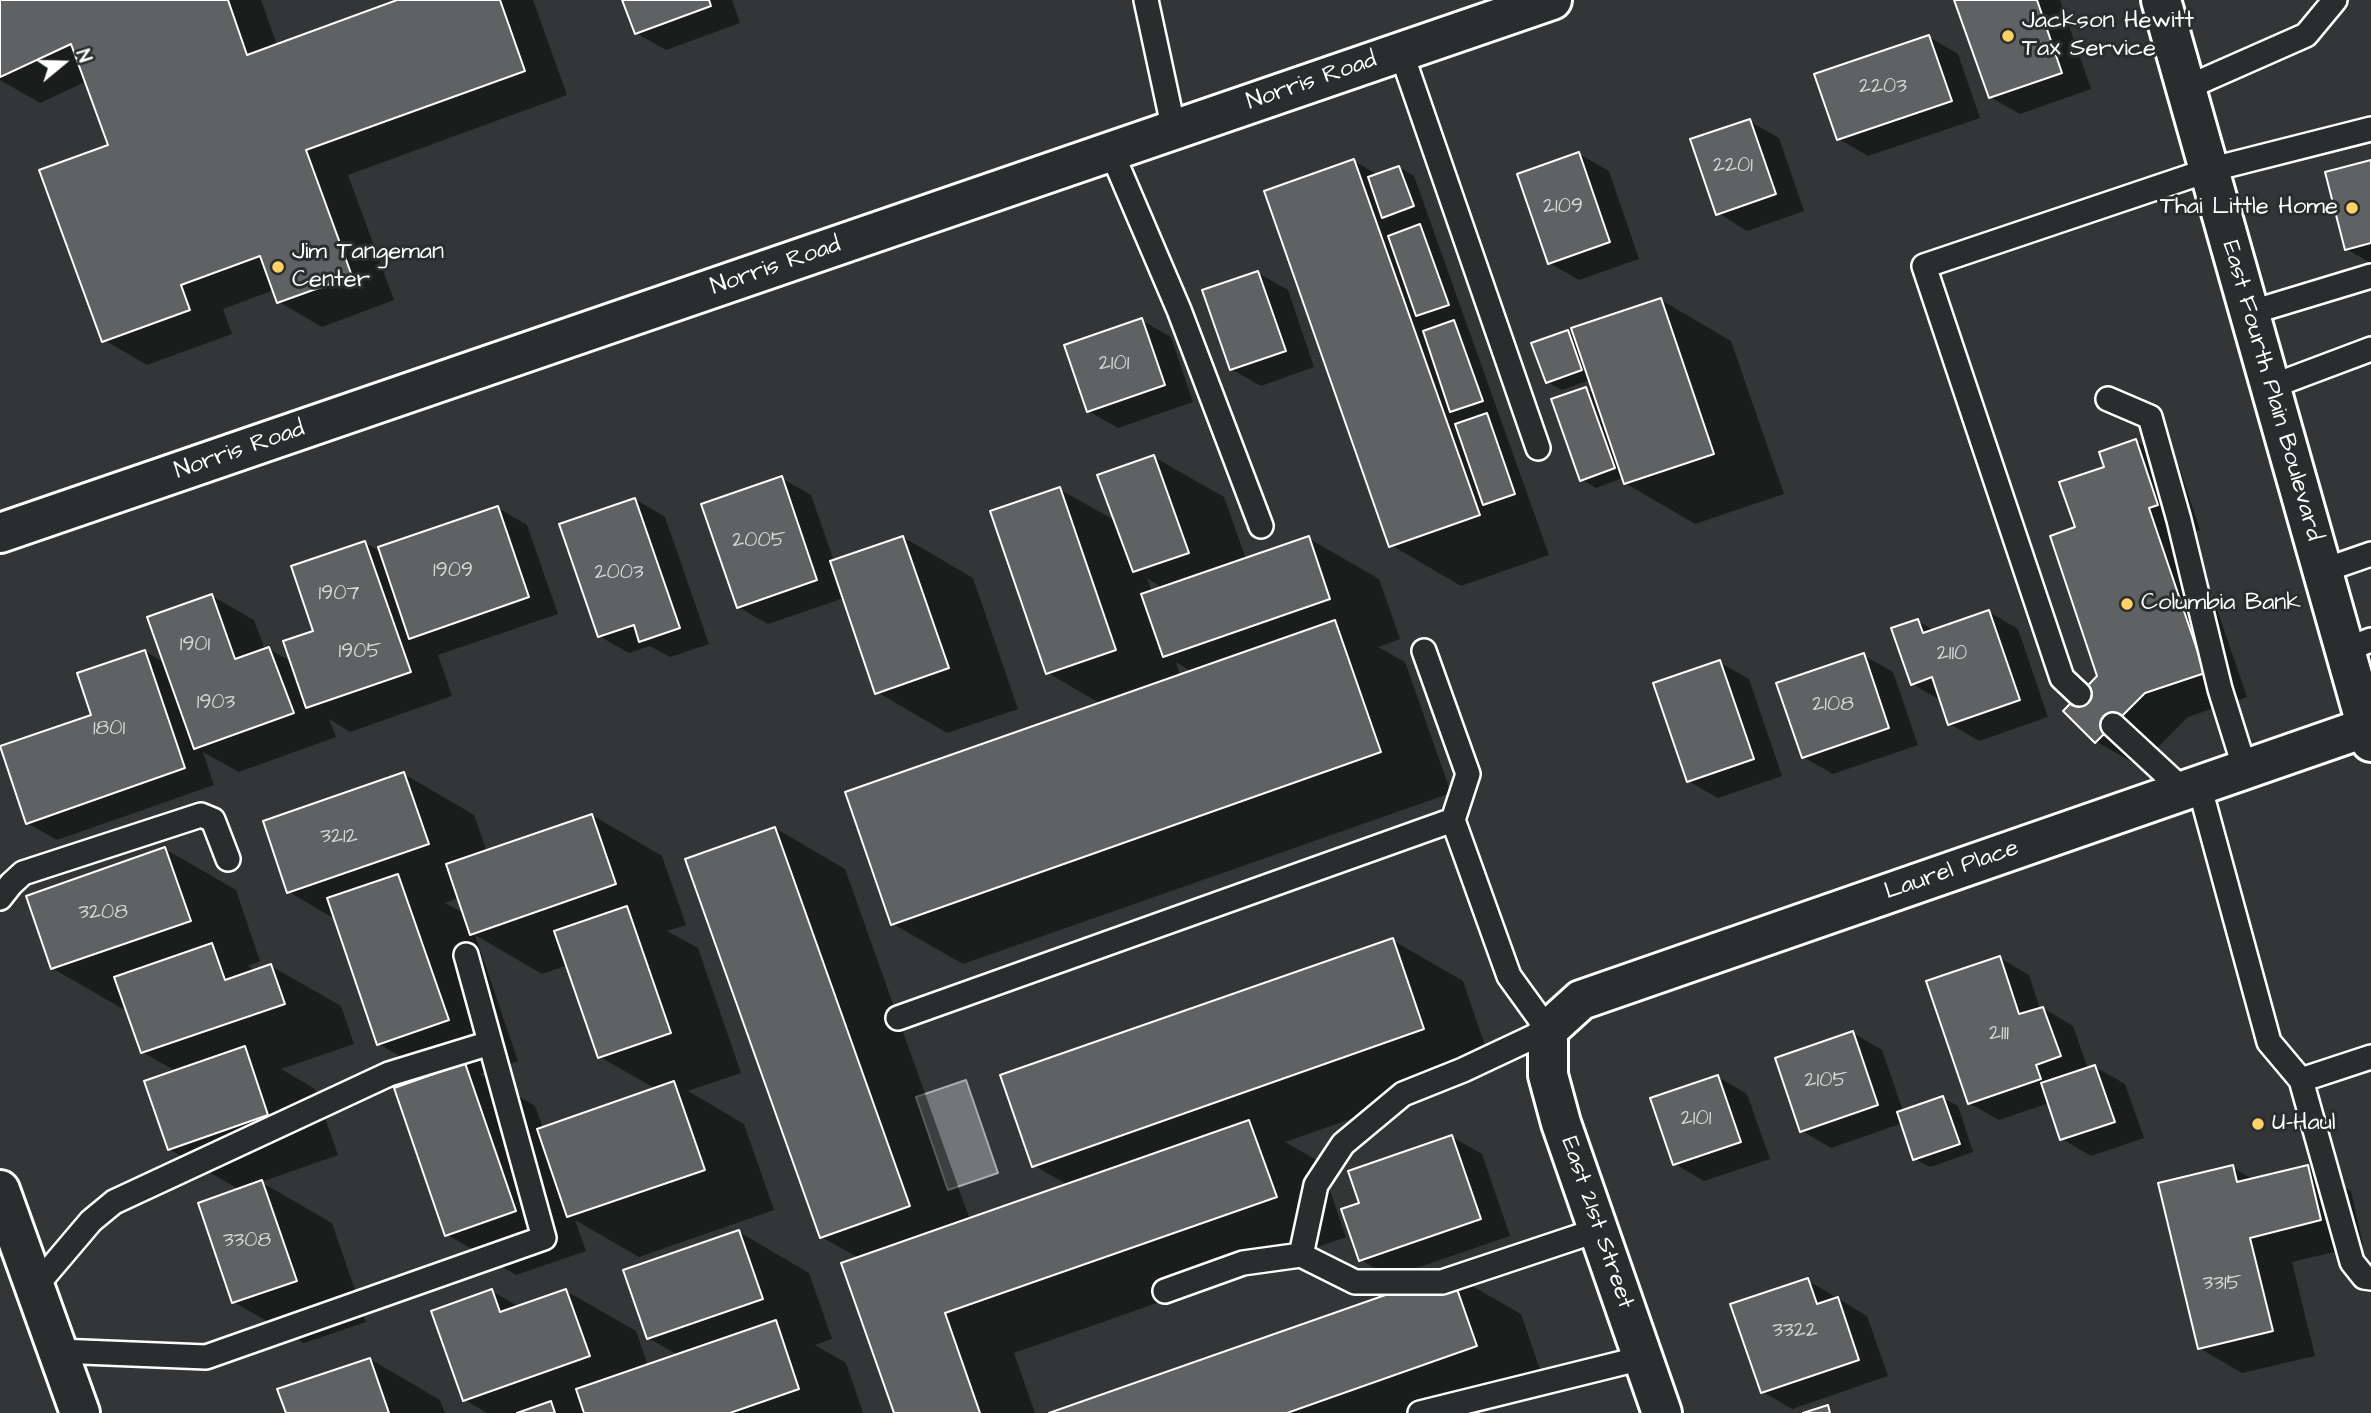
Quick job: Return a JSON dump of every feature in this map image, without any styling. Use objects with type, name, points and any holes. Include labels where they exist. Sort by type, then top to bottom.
[{"type":"street","name":"Norris Road","points":[[0,533],[1552,0]]},
{"type":"street","name":"East Fourth Plain Boulevard","points":[[2161,0],[2322,571],[2358,645],[2369,735]]},
{"type":"street","name":"Laurel Place","points":[[1548,1030],[1581,1000],[2191,787],[2245,769],[2369,735]]},
{"type":"street","name":"East 21st Street","points":[[1548,1030],[1548,1075],[1561,1123],[1662,1413]]},
{"type":"street","points":[[0,1190],[80,1413]]},
{"type":"lane","points":[[1146,0],[1174,130]]},
{"type":"lane","points":[[2186,88],[2306,35],[2335,0]]},
{"type":"lane","points":[[1401,52],[1538,448]]},
{"type":"lane","points":[[2079,694],[2062,678],[1924,266],[2209,170],[2371,129]]},
{"type":"lane","points":[[1111,151],[1179,310],[1261,526]]},
{"type":"lane","points":[[2249,313],[2371,276]]},
{"type":"lane","points":[[2270,387],[2371,349]]},
{"type":"lane","points":[[2108,399],[2150,417],[2179,520],[2220,689],[2245,769]]},
{"type":"lane","points":[[2322,571],[2371,554]]},
{"type":"lane","points":[[1301,1255],[1316,1185],[1343,1144],[1403,1094],[1463,1070],[1548,1030],[1509,976],[1453,820],[1468,774],[1424,651]]},
{"type":"lane","points":[[2113,725],[2191,787],[2269,1042],[2301,1080],[2351,1262],[2364,1277],[2371,1278]]},
{"type":"lane","points":[[0,898],[10,884],[23,873],[201,815],[213,820],[228,859]]},
{"type":"lane","points":[[898,1018],[1453,820]]},
{"type":"lane","points":[[58,1352],[206,1357],[544,1238],[466,955]]},
{"type":"lane","points":[[35,1287],[91,1221],[114,1202],[389,1074],[490,1043]]},
{"type":"lane","points":[[2301,1080],[2371,1057]]},
{"type":"lane","points":[[1165,1291],[1244,1264],[1301,1255],[1355,1282],[1442,1282],[1598,1230]]},
{"type":"lane","points":[[1420,1413],[1642,1358]]},
{"type":"shaded area","points":[[966,1080],[998,1173],[948,1190],[916,1097]]},
{"type":"building","points":[[0,0],[228,0],[247,55],[397,0],[500,0],[525,71],[306,150],[352,276],[277,303],[260,256],[181,285],[190,310],[102,342],[39,170],[108,145],[71,44],[0,77]]},
{"type":"building","points":[[622,0],[709,0],[711,6],[635,34]]},
{"type":"building","name":"Jackson Hewitt Tax Service","points":[[1954,0],[2037,0],[2062,73],[1989,98]]},
{"type":"building","points":[[1929,35],[1952,101],[1837,140],[1814,74]]},
{"type":"building","points":[[1750,119],[1776,194],[1716,215],[1690,139]]},
{"type":"building","points":[[1579,152],[1610,242],[1548,264],[1517,174]]},
{"type":"building","points":[[1354,159],[1480,515],[1389,547],[1264,191]]},
{"type":"building","name":"Thai Little Home","points":[[2371,160],[2371,243],[2345,250],[2325,172]]},
{"type":"building","points":[[1399,166],[1414,206],[1382,218],[1368,177]]},
{"type":"building","points":[[1420,224],[1449,305],[1416,316],[1388,236]]},
{"type":"building","points":[[1258,271],[1286,351],[1230,370],[1202,290]]},
{"type":"building","points":[[1661,298],[1714,454],[1624,484],[1571,328]]},
{"type":"building","points":[[1142,318],[1165,385],[1087,412],[1064,345]]},
{"type":"building","points":[[1454,320],[1483,401],[1450,412],[1423,331]]},
{"type":"building","points":[[1568,330],[1582,370],[1546,383],[1531,343]]},
{"type":"building","points":[[1586,387],[1615,468],[1580,481],[1551,399]]},
{"type":"building","points":[[1487,413],[1515,494],[1483,505],[1455,424]]},
{"type":"building","name":"Columbia Bank","points":[[2136,439],[2158,505],[2149,508],[2205,673],[2145,693],[2095,743],[2063,711],[2097,676],[2050,536],[2075,527],[2059,482],[2104,467],[2099,452]]},
{"type":"building","points":[[1154,455],[1189,553],[1133,572],[1097,475]]},
{"type":"building","points":[[782,476],[817,580],[737,608],[701,504]]},
{"type":"building","points":[[1060,487],[1116,650],[1046,674],[990,511]]},
{"type":"building","points":[[635,498],[680,628],[639,642],[634,625],[598,637],[559,524]]},
{"type":"building","points":[[498,506],[529,597],[409,639],[378,547]]},
{"type":"building","points":[[903,536],[949,668],[875,694],[830,561]]},
{"type":"building","points":[[1309,536],[1330,599],[1163,657],[1141,594]]},
{"type":"building","points":[[365,541],[411,672],[306,708],[283,641],[313,631],[291,566]]},
{"type":"building","points":[[212,594],[235,659],[269,647],[294,713],[194,749],[147,617]]},
{"type":"building","points":[[1989,610],[2020,700],[1948,725],[1932,677],[1911,685],[1891,628],[1918,619],[1923,633]]},
{"type":"building","points":[[1335,620],[1381,752],[891,925],[845,792]]},
{"type":"building","points":[[145,650],[185,768],[26,824],[0,746],[91,715],[77,673]]},
{"type":"building","points":[[1864,653],[1889,728],[1802,758],[1776,683]]},
{"type":"building","points":[[1720,660],[1754,759],[1687,782],[1653,683]]},
{"type":"building","points":[[404,772],[429,844],[287,893],[263,821]]},
{"type":"building","points":[[592,814],[616,884],[470,935],[446,864]]},
{"type":"building","points":[[775,827],[910,1206],[820,1238],[685,859]]},
{"type":"building","points":[[165,847],[191,921],[51,969],[26,896]]},
{"type":"building","points":[[398,874],[449,1020],[377,1045],[327,898]]},
{"type":"building","points":[[627,906],[671,1033],[598,1058],[554,931]]},
{"type":"building","points":[[1393,938],[1424,1029],[1032,1167],[1000,1075]]},
{"type":"building","points":[[212,943],[225,980],[271,964],[285,1004],[141,1053],[114,977]]},
{"type":"building","points":[[2000,956],[2019,1014],[2043,1007],[2061,1056],[2036,1065],[2041,1079],[1968,1104],[1926,981]]},
{"type":"building","points":[[1853,1031],[1878,1105],[1800,1132],[1775,1058]]},
{"type":"building","points":[[245,1046],[268,1115],[168,1150],[144,1081]]},
{"type":"building","points":[[465,1063],[516,1211],[445,1236],[394,1088]]},
{"type":"building","points":[[2095,1065],[2115,1122],[2060,1140],[2041,1083]]},
{"type":"building","points":[[1718,1075],[1741,1142],[1673,1165],[1650,1098]]},
{"type":"building","points":[[674,1081],[705,1170],[567,1217],[537,1129]]},
{"type":"building","points":[[1943,1096],[1960,1144],[1913,1160],[1897,1112]]},
{"type":"building","points":[[1249,1120],[1277,1197],[945,1313],[980,1413],[894,1413],[841,1263]]},
{"type":"building","points":[[1452,1135],[1481,1219],[1359,1261],[1341,1209],[1359,1203],[1348,1171]]},
{"type":"building","points":[[2233,1165],[2237,1182],[2308,1165],[2321,1220],[2250,1238],[2273,1331],[2198,1349],[2158,1183]]},
{"type":"building","points":[[262,1180],[297,1281],[232,1303],[198,1203]]},
{"type":"building","points":[[739,1230],[763,1299],[647,1339],[623,1270]]},
{"type":"building","points":[[1451,1272],[1477,1346],[1287,1413],[1049,1413]]},
{"type":"building","points":[[1808,1278],[1817,1304],[1838,1297],[1859,1360],[1761,1393],[1730,1304]]},
{"type":"building","points":[[492,1289],[500,1312],[566,1289],[590,1356],[463,1401],[431,1311]]},
{"type":"building","points":[[776,1320],[799,1389],[730,1413],[584,1413],[576,1389]]},
{"type":"building","points":[[370,1358],[389,1413],[286,1413],[277,1389]]},
{"type":"building","points":[[551,1401],[555,1413],[517,1413]]},
{"type":"building","points":[[1828,1405],[1830,1413],[1803,1413]]},
{"type":"place","name":"Jackson Hewitt Tax Service","points":[[2008,36]]},
{"type":"place","name":"Thai Little Home","points":[[2352,208]]},
{"type":"place","name":"Jim Tangeman Center","points":[[278,267]]},
{"type":"place","name":"Columbia Bank","points":[[2127,604]]},
{"type":"place","name":"U-Haul","points":[[2258,1124]]}]
